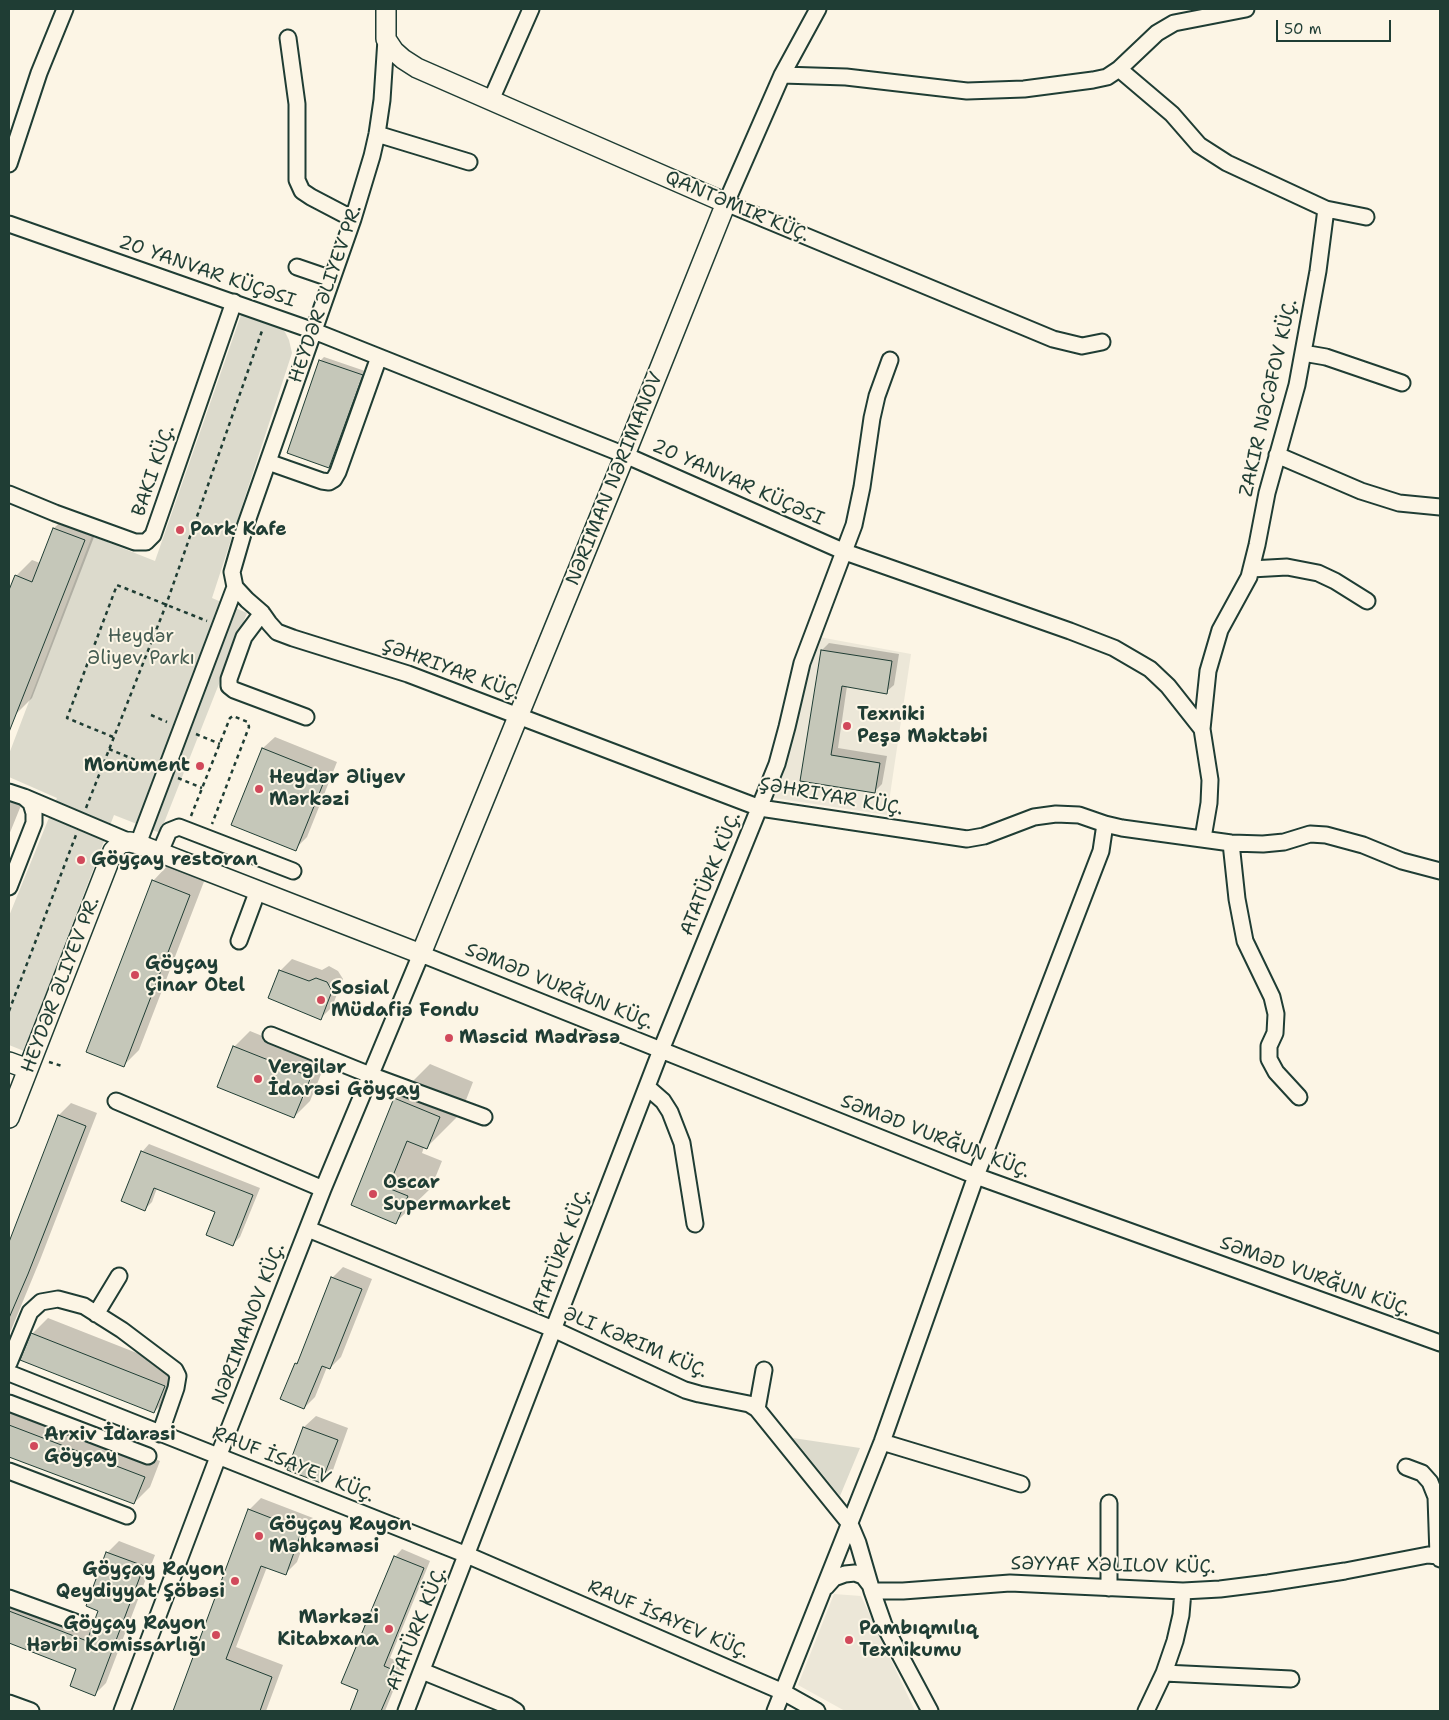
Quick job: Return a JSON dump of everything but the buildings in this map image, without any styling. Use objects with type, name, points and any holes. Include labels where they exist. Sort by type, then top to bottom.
[{"type":"main road","name":"HEYDƏR ƏLIYEV PR.","points":[[386,9],[386,39]]},
{"type":"main road","name":"QANTƏMIR KÜÇ.","points":[[386,39],[394,51],[417,68],[726,203]]},
{"type":"main road","name":"NƏRIMAN NƏRIMANOV","points":[[421,954],[726,203]]},
{"type":"main road","name":"HEYDƏR ƏLIYEV PR.","points":[[9,1118],[114,851],[121,844],[134,843]]},
{"type":"main road","points":[[134,843],[421,954]]},
{"type":"main road","points":[[9,1062],[28,1070]]},
{"type":"street","points":[[9,164],[39,73],[65,9]]},
{"type":"street","points":[[491,100],[531,9]]},
{"type":"street","name":"NƏRIMAN NƏRIMANOV","points":[[726,203],[782,75],[818,9]]},
{"type":"street","points":[[782,75],[846,77],[966,90],[1024,89],[1093,80],[1107,77],[1119,69],[1157,33],[1174,24],[1226,11],[1246,9]]},
{"type":"street","points":[[288,38],[297,104],[297,180],[302,191],[353,219]]},
{"type":"street","name":"HEYDƏR ƏLIYEV PR.","points":[[134,843],[233,579],[245,527],[353,219],[377,134],[382,100],[386,39]]},
{"type":"street","points":[[1119,69],[1172,114],[1199,145],[1228,162],[1326,209],[1366,217]]},
{"type":"street","points":[[377,134],[469,162]]},
{"type":"street","name":"QANTƏMIR KÜÇ.","points":[[726,203],[1053,339],[1082,346],[1102,342]]},
{"type":"street","name":"ZAKIR NƏCƏFOV KÜÇ.","points":[[1203,838],[1209,802],[1210,780],[1202,729],[1208,671],[1220,630],[1243,590],[1251,569],[1267,493],[1303,353],[1318,271],[1326,209]]},
{"type":"street","name":"20 YANVAR KÜÇƏSI","points":[[9,224],[314,331],[625,455],[845,552],[1114,648],[1150,669],[1168,686],[1202,729]]},
{"type":"street","points":[[297,268],[332,279]]},
{"type":"street","points":[[9,494],[135,542],[146,542],[153,535],[234,302]]},
{"type":"street","points":[[1303,353],[1326,356],[1402,383]]},
{"type":"street","points":[[268,462],[322,481],[329,482],[334,479],[380,357]]},
{"type":"street","name":"ATATÜRK KÜÇ.","points":[[406,1711],[661,1050],[780,755],[802,663],[854,525],[875,403],[890,360]]},
{"type":"street","points":[[1277,455],[1361,491],[1399,503],[1440,507]]},
{"type":"street","points":[[1251,569],[1286,567],[1318,573],[1335,581],[1366,601]]},
{"type":"street","name":"ŞƏHRIYAR KÜÇ.","points":[[233,579],[247,600],[262,613],[277,632],[408,674],[760,808],[966,839],[984,836],[1034,817],[1056,814],[1079,815],[1105,824],[1232,843],[1263,844],[1284,842],[1310,834],[1326,835],[1363,845],[1402,860],[1440,871]]},
{"type":"street","points":[[262,613],[244,637],[229,679],[229,686],[234,690],[306,717]]},
{"type":"street","points":[[9,792],[134,843]]},
{"type":"street","points":[[9,887],[34,823],[34,812],[31,803],[24,797]]},
{"type":"street","points":[[775,1711],[882,1442],[976,1176],[1100,851],[1105,824]]},
{"type":"street","points":[[160,852],[169,831],[179,827],[293,871]]},
{"type":"street","points":[[1232,843],[1237,899],[1246,942],[1272,997],[1276,1014],[1275,1033],[1269,1046],[1268,1059],[1276,1072],[1299,1097]]},
{"type":"street","points":[[239,940],[258,890]]},
{"type":"street","name":"SƏMƏD VURĞUN KÜÇ.","points":[[421,954],[976,1176],[1440,1343]]},
{"type":"street","name":"NƏRIMANOV KÜÇ.","points":[[122,1711],[218,1457],[323,1189],[421,954]]},
{"type":"street","points":[[271,1036],[484,1117]]},
{"type":"street","points":[[647,1087],[663,1101],[670,1112],[682,1142],[695,1224]]},
{"type":"street","points":[[116,1101],[323,1189]]},
{"type":"street","name":"ƏLI KƏRIM KÜÇ.","points":[[308,1229],[553,1329],[685,1390],[749,1404],[757,1409]]},
{"type":"street","points":[[96,1314],[120,1276]]},
{"type":"street","points":[[9,1363],[30,1312],[41,1302],[58,1299],[84,1306],[122,1330],[175,1370],[178,1376],[176,1388],[160,1434]]},
{"type":"street","points":[[764,1370],[757,1409],[850,1524],[858,1543],[884,1625],[930,1711]]},
{"type":"street","name":"RAUF İSAYEV KÜÇ.","points":[[9,1373],[467,1555],[783,1692],[817,1711]]},
{"type":"street","points":[[9,1404],[148,1456]]},
{"type":"street","points":[[882,1442],[1020,1484]]},
{"type":"street","points":[[1406,1467],[1422,1473],[1430,1482],[1436,1497],[1439,1558]]},
{"type":"street","points":[[9,1471],[127,1516]]},
{"type":"street","points":[[1109,1588],[1110,1503]]},
{"type":"street","name":"SƏYYAF XƏLILOV KÜÇ.","points":[[871,1588],[902,1591],[1010,1583],[1183,1591],[1268,1583],[1428,1555],[1439,1558]]},
{"type":"street","points":[[825,1588],[834,1578],[856,1573],[862,1576],[871,1588]]},
{"type":"street","points":[[1146,1711],[1164,1673],[1179,1624],[1183,1591]]},
{"type":"street","points":[[9,1598],[75,1622]]},
{"type":"street","points":[[422,1671],[516,1711]]},
{"type":"street","points":[[1164,1673],[1291,1679]]},
{"type":"street","points":[[9,1703],[31,1711]]},
{"type":"path","points":[[83,814],[166,605],[266,321]]},
{"type":"path","points":[[113,737],[67,718],[117,585],[212,624]]},
{"type":"path","points":[[186,829],[230,718],[233,716],[248,722],[249,727],[206,837]]},
{"type":"path","points":[[9,1011],[76,833]]},
{"type":"shaded area","name":"Texniki Peşə Məktəbi","points":[[819,637],[911,654],[887,815],[774,798]]},
{"type":"shaded area","name":"Pambıqmılıq Texnikumu","points":[[834,1594],[861,1596],[915,1711],[845,1711],[798,1685]]},
{"type":"green space","name":"Heydər Əliyev Parkı","points":[[242,312],[278,325],[285,332],[289,340],[292,353],[212,598],[247,613],[160,833],[114,815],[24,1051],[9,1045],[9,916],[57,798],[9,777],[9,754],[92,536],[155,561]]},
{"type":"green space","points":[[793,1438],[860,1448],[840,1496]]},
{"type":"place","name":"Park Kafe","points":[[180,530]]},
{"type":"place","name":"Texniki Peşə Məktəbi","points":[[847,726]]},
{"type":"place","name":"Monument","points":[[200,766]]},
{"type":"place","name":"Heydər Əliyev Mərkəzi","points":[[259,789]]},
{"type":"place","name":"Göyçay restoran","points":[[81,860]]},
{"type":"place","name":"Göyçay Çinar Otel","points":[[135,975]]},
{"type":"place","name":"Sosial Müdafiə Fondu","points":[[321,1000]]},
{"type":"place","name":"Məscid Mədrəsə","points":[[449,1038]]},
{"type":"place","name":"Vergilər İdarəsi Göyçay","points":[[258,1079]]},
{"type":"place","name":"Oscar Supermarket","points":[[373,1194]]},
{"type":"place","name":"Arxiv İdarəsi Göyçay","points":[[34,1446]]},
{"type":"place","name":"Göyçay Rayon Məhkəməsi","points":[[259,1536]]},
{"type":"place","name":"Göyçay Rayon Qeydiyyat Şöbəsi","points":[[235,1581]]},
{"type":"place","name":"Mərkəzi Kitabxana","points":[[389,1629]]},
{"type":"place","name":"Göyçay Rayon Hərbi Komissarlığı","points":[[216,1635]]},
{"type":"place","name":"Pambıqmılıq Texnikumu","points":[[849,1640]]}]
